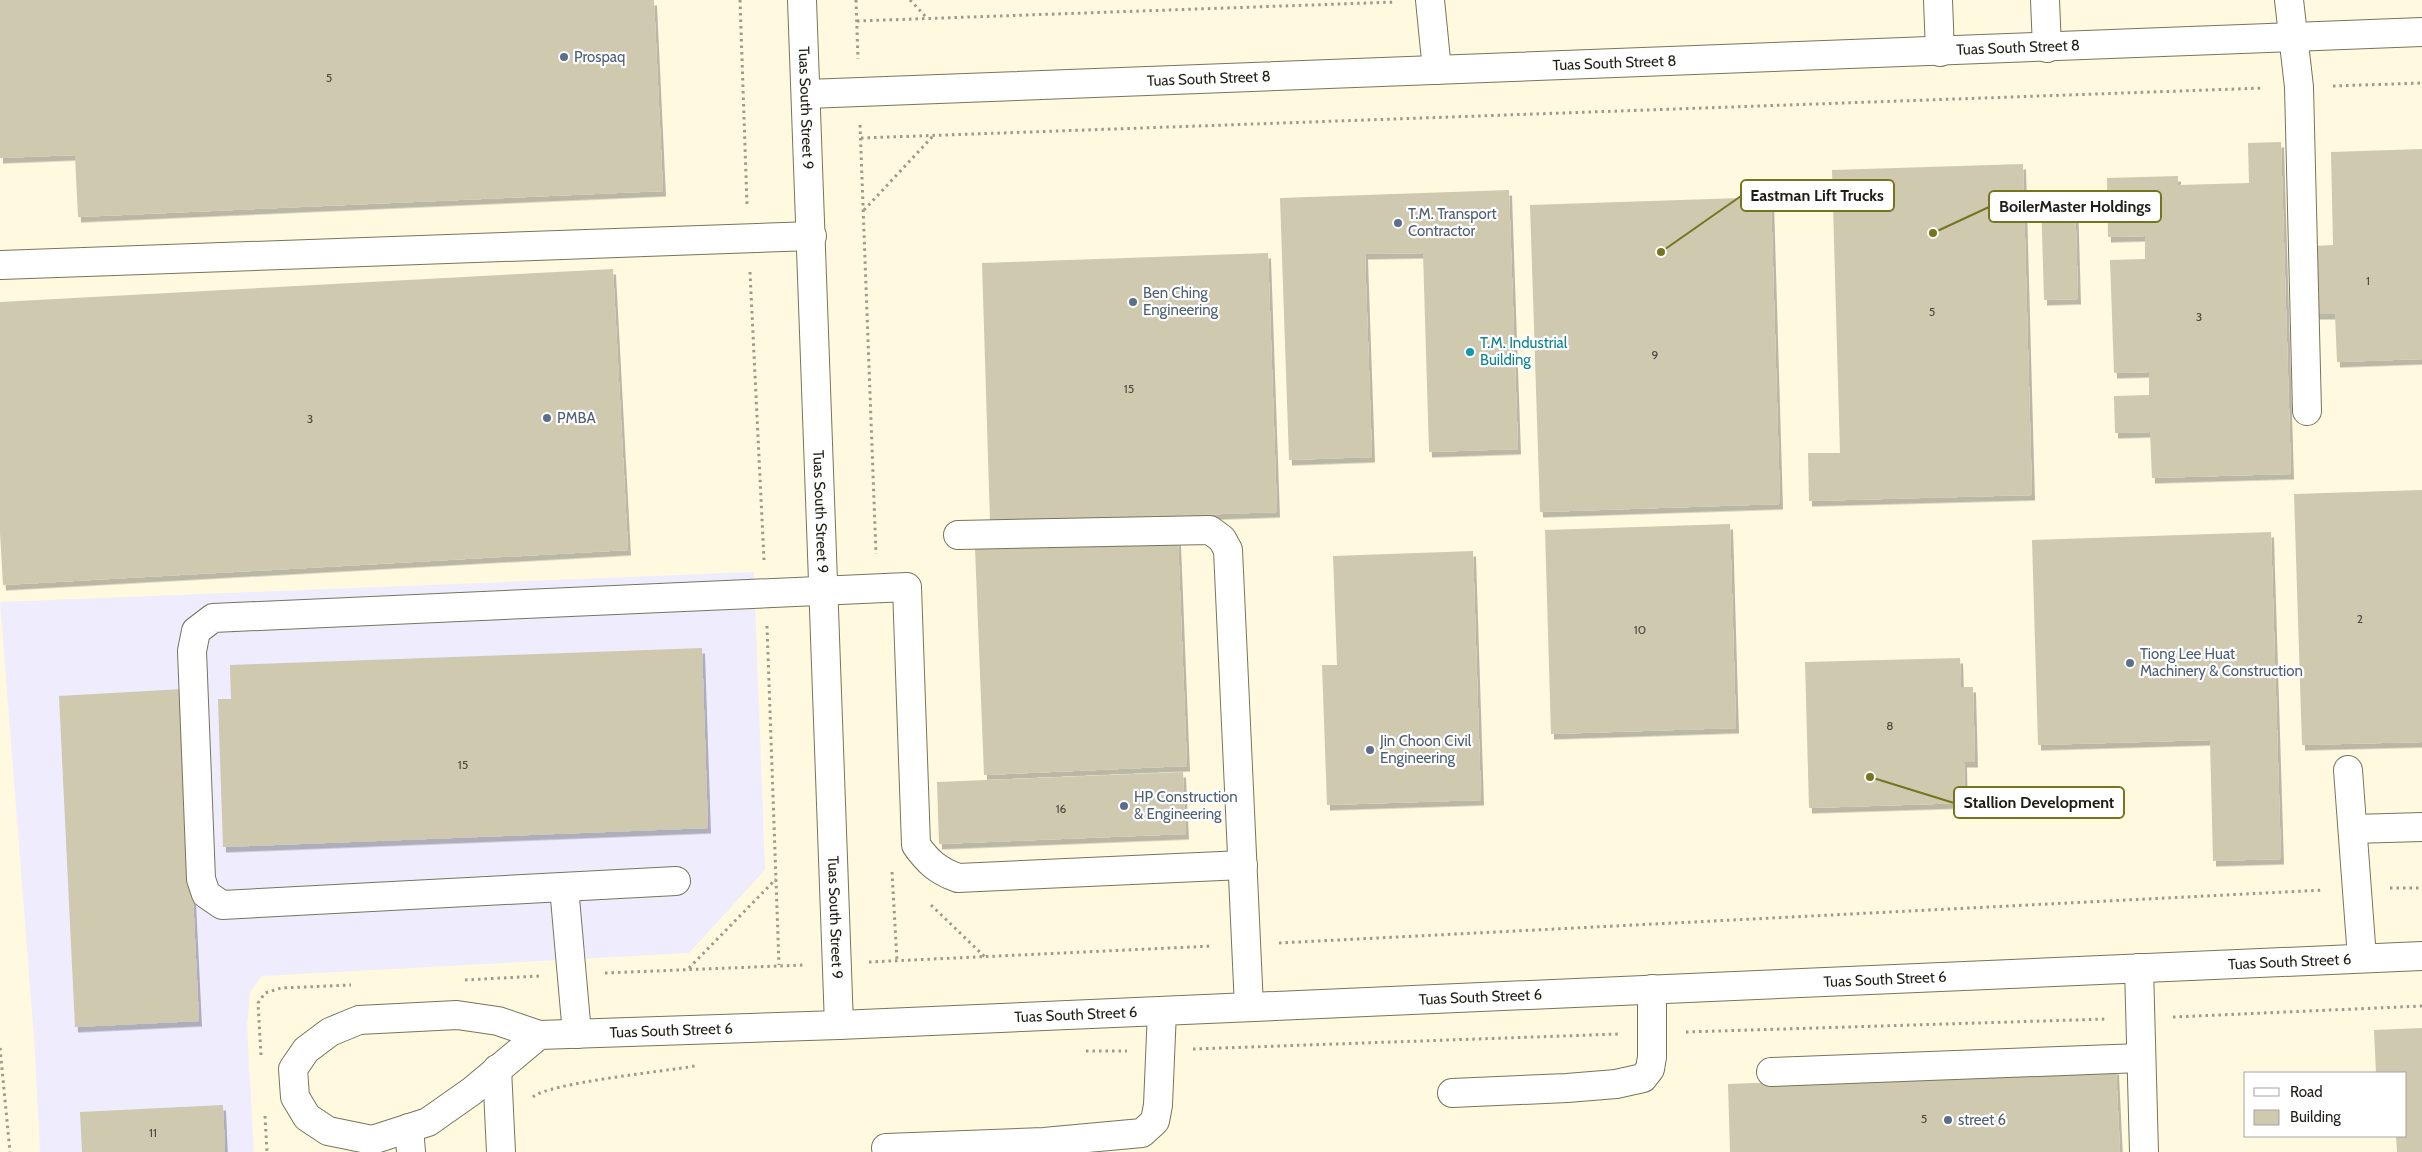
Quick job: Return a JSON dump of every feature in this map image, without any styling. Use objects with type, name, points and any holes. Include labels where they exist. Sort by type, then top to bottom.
[{"type":"street","name":"Tuas South Street 9","points":[[802,0],[807,94],[839,1025]]},
{"type":"street","points":[[1430,0],[1437,70]]},
{"type":"street","points":[[1938,0],[1940,52]]},
{"type":"street","points":[[2045,0],[2047,48]]},
{"type":"street","points":[[2289,0],[2299,87],[2307,411]]},
{"type":"street","name":"Tuas South Street 8","points":[[807,94],[2047,48],[2293,36],[2422,32]]},
{"type":"street","points":[[1,265],[812,236]]},
{"type":"street","points":[[958,535],[1210,530],[1222,539],[1228,550],[1249,1007]]},
{"type":"street","points":[[676,881],[222,905],[206,894],[201,879],[192,651],[196,632],[212,618],[906,587],[916,845],[927,861],[942,872],[958,878],[1243,865]]},
{"type":"street","points":[[2348,770],[2362,958]]},
{"type":"street","points":[[2353,829],[2422,826]]},
{"type":"street","points":[[564,887],[577,1034]]},
{"type":"street","name":"Tuas South Street 6","points":[[539,1035],[472,1091],[428,1122],[410,1140],[372,1140],[328,1131],[307,1117],[295,1097],[293,1069],[306,1050],[330,1032],[359,1020],[457,1015],[498,1021],[539,1035],[577,1034],[839,1025],[2422,956]]},
{"type":"street","points":[[2138,968],[2144,1152]]},
{"type":"street","points":[[1452,1093],[1567,1088],[1616,1084],[1643,1078],[1650,1069],[1652,989]]},
{"type":"street","points":[[886,1148],[1053,1141],[1142,1133],[1155,1121],[1158,1105],[1162,1011]]},
{"type":"street","points":[[1772,1072],[2141,1058]]},
{"type":"street","points":[[497,1069],[501,1139]]},
{"type":"path","points":[[740,0],[748,239],[765,593],[779,965]]},
{"type":"path","points":[[856,0],[877,589]]},
{"type":"path","points":[[910,0],[928,19]]},
{"type":"path","points":[[857,21],[1430,0]]},
{"type":"path","points":[[861,138],[2422,83]]},
{"type":"path","points":[[864,210],[934,135]]},
{"type":"path","points":[[897,961],[892,868],[899,875]]},
{"type":"path","points":[[688,968],[776,879]]},
{"type":"path","points":[[456,980],[688,968],[837,964],[985,957],[2357,889],[2422,888]]},
{"type":"path","points":[[928,902],[985,957]]},
{"type":"path","points":[[258,1002],[265,992],[281,988],[359,985]]},
{"type":"path","points":[[1081,1051],[2140,1018],[2422,1006]]},
{"type":"path","points":[[0,1048],[10,1152]]},
{"type":"path","points":[[501,1139],[537,1093],[563,1085],[697,1066]]},
{"type":"shaded area","points":[[754,572],[765,870],[689,953],[262,976],[250,992],[247,1027],[254,1152],[40,1152],[34,1038],[0,602]]},
{"type":"building","points":[[0,0],[654,0],[663,191],[78,217],[75,155],[0,158]]},
{"type":"building","points":[[2281,142],[2291,474],[2152,478],[2150,432],[2115,433],[2114,396],[2149,395],[2149,372],[2114,373],[2110,260],[2145,259],[2145,236],[2108,237],[2107,178],[2178,176],[2178,185],[2249,183],[2248,143]]},
{"type":"building","points":[[2422,149],[2422,359],[2337,362],[2335,314],[2315,314],[2313,246],[2333,245],[2331,152]]},
{"type":"building","points":[[2023,164],[2032,495],[1809,501],[1808,453],[1840,453],[1832,170]]},
{"type":"building","name":"T.M. Industrial Building","points":[[1509,190],[1518,449],[1429,452],[1423,253],[1365,254],[1372,457],[1289,460],[1280,198]]},
{"type":"building","points":[[2075,195],[2078,299],[2044,300],[2041,197]]},
{"type":"building","points":[[1771,197],[1780,504],[1540,512],[1530,205]]},
{"type":"building","points":[[1268,253],[1277,512],[990,522],[982,263]]},
{"type":"building","points":[[613,269],[628,550],[3,585],[0,533],[0,302]]},
{"type":"building","points":[[2422,490],[2422,742],[2302,745],[2294,494]]},
{"type":"building","points":[[1730,524],[1736,728],[1551,734],[1545,530]]},
{"type":"building","points":[[2271,532],[2281,859],[2213,861],[2210,740],[2038,745],[2032,540]]},
{"type":"building","points":[[1178,540],[1187,766],[984,775],[975,548]]},
{"type":"building","points":[[1473,551],[1481,800],[1327,805],[1322,665],[1337,665],[1333,556]]},
{"type":"building","points":[[702,648],[708,828],[223,847],[218,699],[231,699],[230,665]]},
{"type":"building","points":[[1960,658],[1961,687],[1973,687],[1975,762],[1964,762],[1965,803],[1809,808],[1805,662]]},
{"type":"building","points":[[183,689],[199,1021],[75,1027],[59,696]]},
{"type":"building","points":[[1183,772],[1186,834],[939,844],[937,782]]},
{"type":"building","points":[[2422,1028],[2422,1152],[2397,1152],[2396,1137],[2407,1137],[2407,1072],[2376,1072],[2374,1030]]},
{"type":"building","points":[[2116,1069],[2120,1152],[1730,1152],[1728,1084]]},
{"type":"building","points":[[223,1105],[225,1152],[82,1152],[80,1112]]},
{"type":"place","name":"Prospaq","points":[[564,57]]},
{"type":"place","name":"T.M. Transport Contractor","points":[[1398,223]]},
{"type":"place","name":"BoilerMaster Holdings","points":[[1933,233]]},
{"type":"place","name":"Eastman Lift Trucks","points":[[1661,252]]},
{"type":"place","name":"Ben Ching Engineering","points":[[1133,302]]},
{"type":"place","name":"T.M. Industrial Building","points":[[1470,352]]},
{"type":"place","name":"PMBA","points":[[547,418]]},
{"type":"place","name":"Tiong Lee Huat Machinery & Construction","points":[[2130,663]]},
{"type":"place","name":"Jin Choon Civil Engineering","points":[[1370,750]]},
{"type":"place","name":"Stallion Development","points":[[1870,777]]},
{"type":"place","name":"HP Construction & Engineering","points":[[1124,806]]},
{"type":"place","name":"street 6","points":[[1948,1120]]}]
